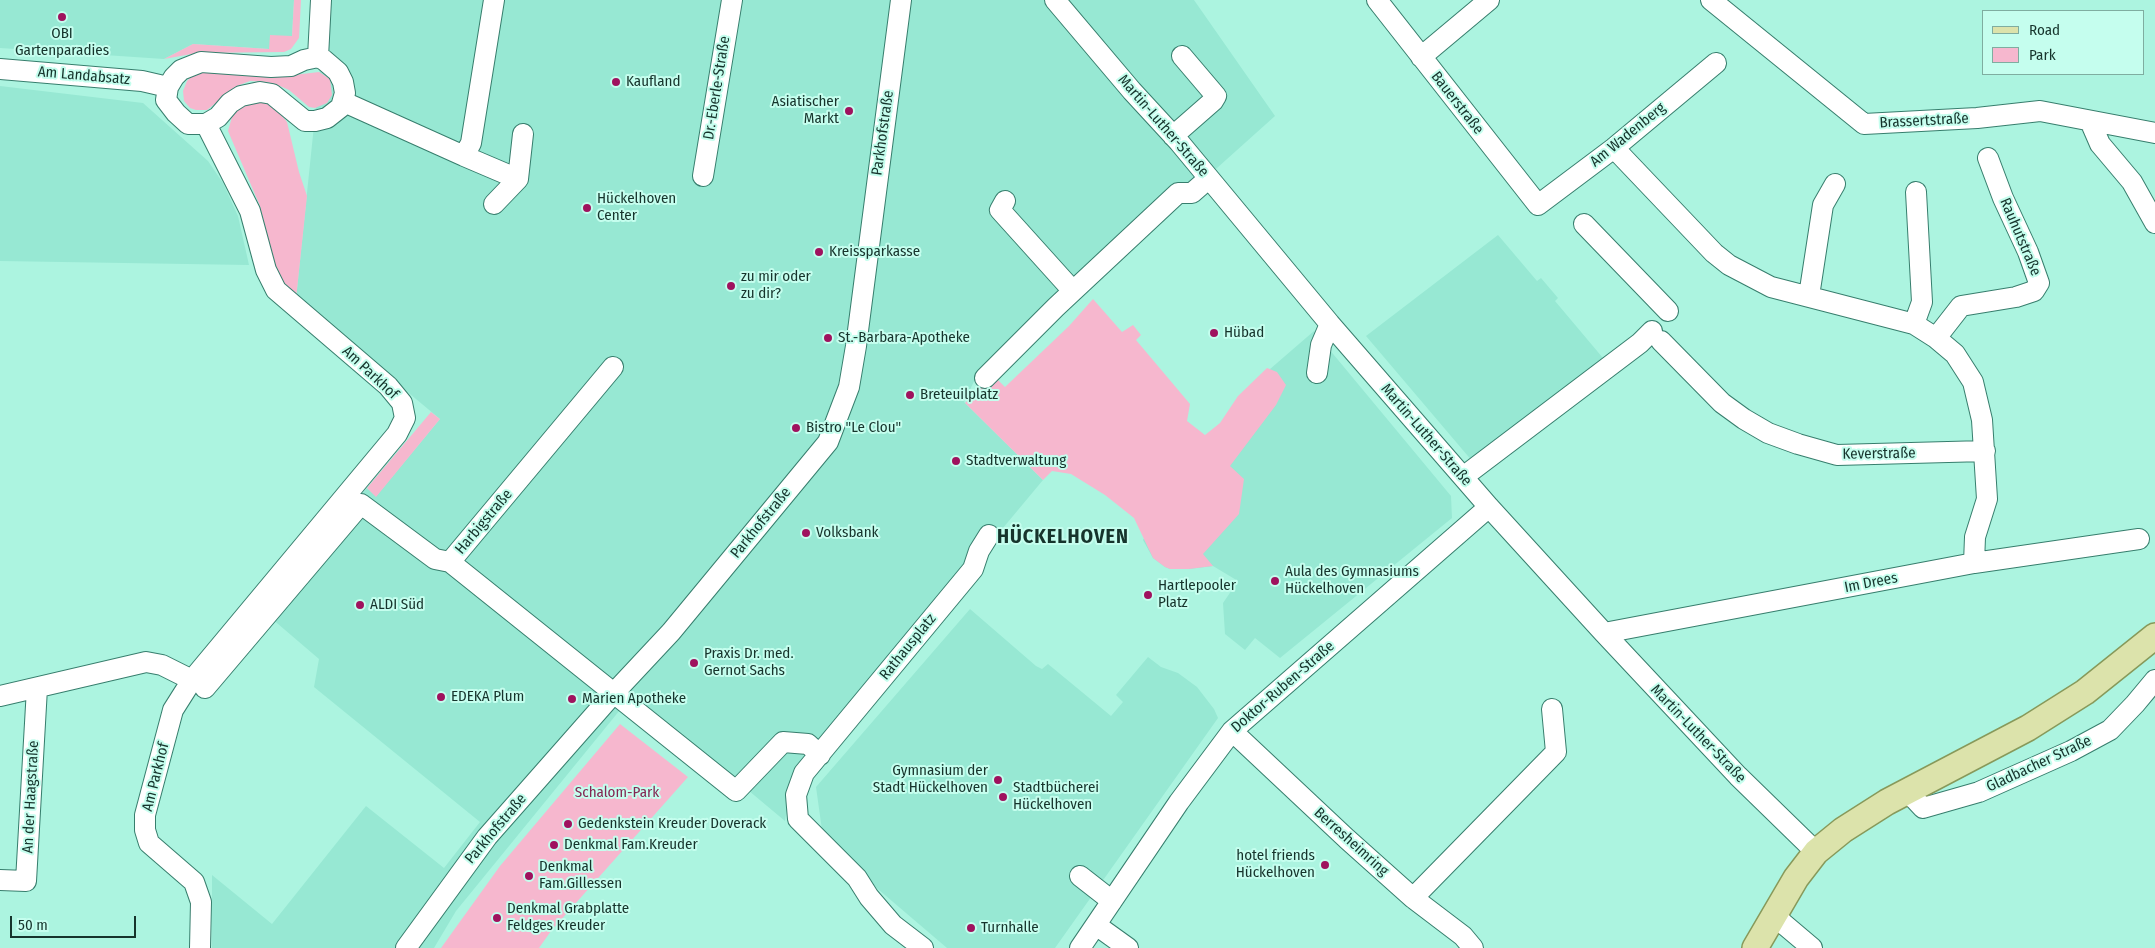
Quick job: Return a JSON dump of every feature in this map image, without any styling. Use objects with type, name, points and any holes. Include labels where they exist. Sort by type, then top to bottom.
[{"type":"main road","points":[[1755,948],[1796,878],[1816,852],[1842,830],[1887,802],[2028,728],[2085,692],[2155,636]]},
{"type":"street","points":[[318,57],[322,0]]},
{"type":"street","points":[[464,156],[470,143],[494,0]]},
{"type":"street","name":"Dr.-Eberle-Straße","points":[[703,176],[732,0]]},
{"type":"street","name":"Parkhofstraße","points":[[406,948],[487,837],[613,694],[671,632],[828,442],[849,388],[856,346],[884,119],[901,0]]},
{"type":"street","name":"Martin-Luther-Straße","points":[[1055,0],[1488,507],[1738,776],[1816,852]]},
{"type":"street","name":"Bauerstraße","points":[[1378,0],[1538,205]]},
{"type":"street","points":[[1421,57],[1489,0]]},
{"type":"street","name":"Brassertstraße","points":[[1711,0],[1864,124],[1977,118],[2040,111],[2155,133]]},
{"type":"street","points":[[1173,136],[1213,101],[1216,96],[1182,56]]},
{"type":"street","points":[[318,57],[338,72],[343,82],[344,102],[341,107],[327,118],[305,121],[272,94],[260,92],[250,93],[230,103],[218,117],[206,124],[188,124],[166,100],[168,87],[181,70],[201,62],[291,66],[304,60],[318,57]]},
{"type":"street","name":"Am Wadenberg","points":[[1538,205],[1614,148],[1716,63]]},
{"type":"street","name":"Am Landabsatz","points":[[0,69],[142,81],[168,87]]},
{"type":"street","points":[[344,102],[518,179]]},
{"type":"street","points":[[2090,121],[2100,144],[2132,182],[2155,223]]},
{"type":"street","name":"Am Parkhof","points":[[200,948],[201,902],[194,882],[149,843],[145,830],[145,815],[173,710],[198,684],[397,434],[405,418],[402,403],[388,386],[276,290],[266,270],[250,211],[206,124]]},
{"type":"street","points":[[494,204],[518,179],[523,134]]},
{"type":"street","points":[[1614,148],[1714,253],[1729,265],[1771,287],[1914,324],[1936,338],[1955,354],[1973,382],[1982,420],[1987,499],[1975,537],[1974,563]]},
{"type":"street","name":"Rauhutstraße","points":[[1936,338],[1961,306],[2034,291],[2039,283],[2028,252],[2003,198],[1988,158]]},
{"type":"street","points":[[985,378],[1072,291],[1178,194],[1192,193],[1208,179]]},
{"type":"street","points":[[1809,296],[1823,205],[1835,184]]},
{"type":"street","points":[[1914,324],[1922,302],[1916,192]]},
{"type":"street","points":[[1005,201],[1000,210],[1072,291]]},
{"type":"street","points":[[1584,224],[1668,311]]},
{"type":"street","points":[[1317,372],[1321,345],[1330,324]]},
{"type":"street","name":"Keverstraße","points":[[1463,477],[1640,343],[1656,336],[1722,403],[1744,419],[1768,432],[1798,444],[1837,455],[1984,451]]},
{"type":"street","name":"Harbigstraße","points":[[613,367],[450,562],[736,791],[783,742],[808,744],[820,755]]},
{"type":"street","points":[[0,696],[146,662],[162,665],[198,684],[361,504],[435,559],[450,562]]},
{"type":"street","name":"Doktor-Ruben-Straße","points":[[1080,948],[1179,802],[1232,731],[1488,507]]},
{"type":"street","name":"Rathausplatz","points":[[923,948],[893,925],[868,896],[857,878],[798,819],[796,795],[804,773],[973,570],[979,551],[988,535]]},
{"type":"street","name":"Im Drees","points":[[1604,634],[1974,563],[2139,539]]},
{"type":"street","name":"Gladbacher Straße","points":[[1908,792],[1923,808],[1979,792],[2071,751],[2110,730],[2155,680]]},
{"type":"street","name":"An der Haagstraße","points":[[0,880],[26,881],[37,688]]},
{"type":"street","points":[[1413,898],[1556,752],[1552,710]]},
{"type":"street","name":"Berresheimring","points":[[1232,731],[1258,762],[1311,812],[1413,898],[1463,936],[1474,948]]},
{"type":"street","points":[[1080,876],[1112,901]]},
{"type":"street","points":[[1773,916],[1812,948]]},
{"type":"street","points":[[1096,925],[1132,946]]},
{"type":"shaded area","points":[[0,0],[294,0],[292,36],[269,49],[193,44],[164,59],[0,48]]},
{"type":"shaded area","points":[[327,0],[1194,0],[1275,116],[1217,168],[1196,181],[981,367],[964,402],[1043,480],[792,781],[785,821],[633,694],[456,911],[434,948],[212,948],[212,875],[272,924],[366,806],[444,868],[480,822],[314,687],[319,659],[264,612],[367,488],[376,496],[440,419],[296,299]]},
{"type":"shaded area","points":[[0,86],[143,103],[208,161],[223,183],[238,216],[249,265],[0,261]]},
{"type":"shaded area","points":[[1498,235],[1537,281],[1541,278],[1558,298],[1555,301],[1608,364],[1473,462],[1366,336]]},
{"type":"shaded area","points":[[1314,331],[1451,496],[1452,518],[1280,658],[1255,638],[1245,650],[1225,634],[1223,603],[1238,581],[1213,566],[1189,569],[1170,569],[1165,567],[1153,558],[1143,540],[1240,395]]},
{"type":"shaded area","name":"Gymnasium der Stadt Hückelhoven","points":[[970,609],[1036,666],[1042,669],[1048,664],[1111,716],[1123,702],[1116,695],[1148,657],[1161,667],[1178,673],[1197,687],[1214,709],[1218,718],[1055,948],[947,948],[872,884],[822,830],[816,787]]},
{"type":"green space","points":[[294,0],[301,0],[299,38],[291,49],[284,52],[197,53],[164,59],[193,44],[269,49],[270,35],[292,36]]},
{"type":"green space","points":[[202,70],[294,75],[319,72],[330,79],[332,95],[327,103],[315,108],[309,107],[289,90],[280,86],[267,82],[250,81],[237,86],[207,110],[196,110],[190,108],[184,101],[183,91],[187,81],[195,73]]},
{"type":"green space","points":[[253,102],[266,103],[276,108],[287,122],[307,196],[296,299],[279,283],[260,206],[228,131],[232,117],[240,107]]},
{"type":"green space","points":[[1093,299],[1122,332],[1133,325],[1141,335],[1136,340],[1190,404],[1187,421],[1205,435],[1220,423],[1238,396],[1267,368],[1277,372],[1286,385],[1276,405],[1230,466],[1244,479],[1239,514],[1203,554],[1213,566],[1189,569],[1170,569],[1165,567],[1153,558],[1134,518],[1105,495],[1071,474],[1052,471],[1043,480],[965,403],[994,376],[1005,387],[1069,326]]},
{"type":"green space","points":[[431,412],[440,419],[376,497],[367,488]]},
{"type":"green space","name":"Schalom-Park","points":[[620,724],[688,777],[551,931],[539,948],[441,948],[500,866]]},
{"type":"place","name":"OBI Gartenparadies","points":[[62,17]]},
{"type":"place","name":"Kaufland","points":[[616,82]]},
{"type":"place","name":"Asiatischer Markt","points":[[849,111]]},
{"type":"place","name":"Hückelhoven Center","points":[[587,208]]},
{"type":"place","name":"Kreissparkasse","points":[[819,252]]},
{"type":"place","name":"zu mir oder zu dir?","points":[[731,286]]},
{"type":"place","name":"Hübad","points":[[1214,333]]},
{"type":"place","name":"St.-Barbara-Apotheke","points":[[828,338]]},
{"type":"place","name":"Breteuilplatz","points":[[910,395]]},
{"type":"place","name":"Bistro \"Le Clou\"","points":[[796,428]]},
{"type":"place","name":"Stadtverwaltung","points":[[956,461]]},
{"type":"place","name":"Volksbank","points":[[806,533]]},
{"type":"place","name":"Aula des Gymnasiums Hückelhoven","points":[[1275,581]]},
{"type":"place","name":"Hartlepooler Platz","points":[[1148,595]]},
{"type":"place","name":"ALDI Süd","points":[[360,605]]},
{"type":"place","name":"Praxis Dr. med. Gernot Sachs","points":[[694,663]]},
{"type":"place","name":"EDEKA Plum","points":[[441,697]]},
{"type":"place","name":"Marien Apotheke","points":[[572,699]]},
{"type":"place","name":"Gymnasium der Stadt Hückelhoven","points":[[998,780]]},
{"type":"place","name":"Stadtbücherei Hückelhoven","points":[[1003,797]]},
{"type":"place","name":"Gedenkstein Kreuder Doverack","points":[[568,824]]},
{"type":"place","name":"Denkmal Fam.Kreuder","points":[[554,845]]},
{"type":"place","name":"hotel friends Hückelhoven","points":[[1325,865]]},
{"type":"place","name":"Denkmal Fam.Gillessen","points":[[529,876]]},
{"type":"place","name":"Denkmal Grabplatte Feldges Kreuder","points":[[497,918]]},
{"type":"place","name":"Turnhalle","points":[[971,928]]},
{"type":"district","name":"HÜCKELHOVEN","points":[[1063,537]]}]
